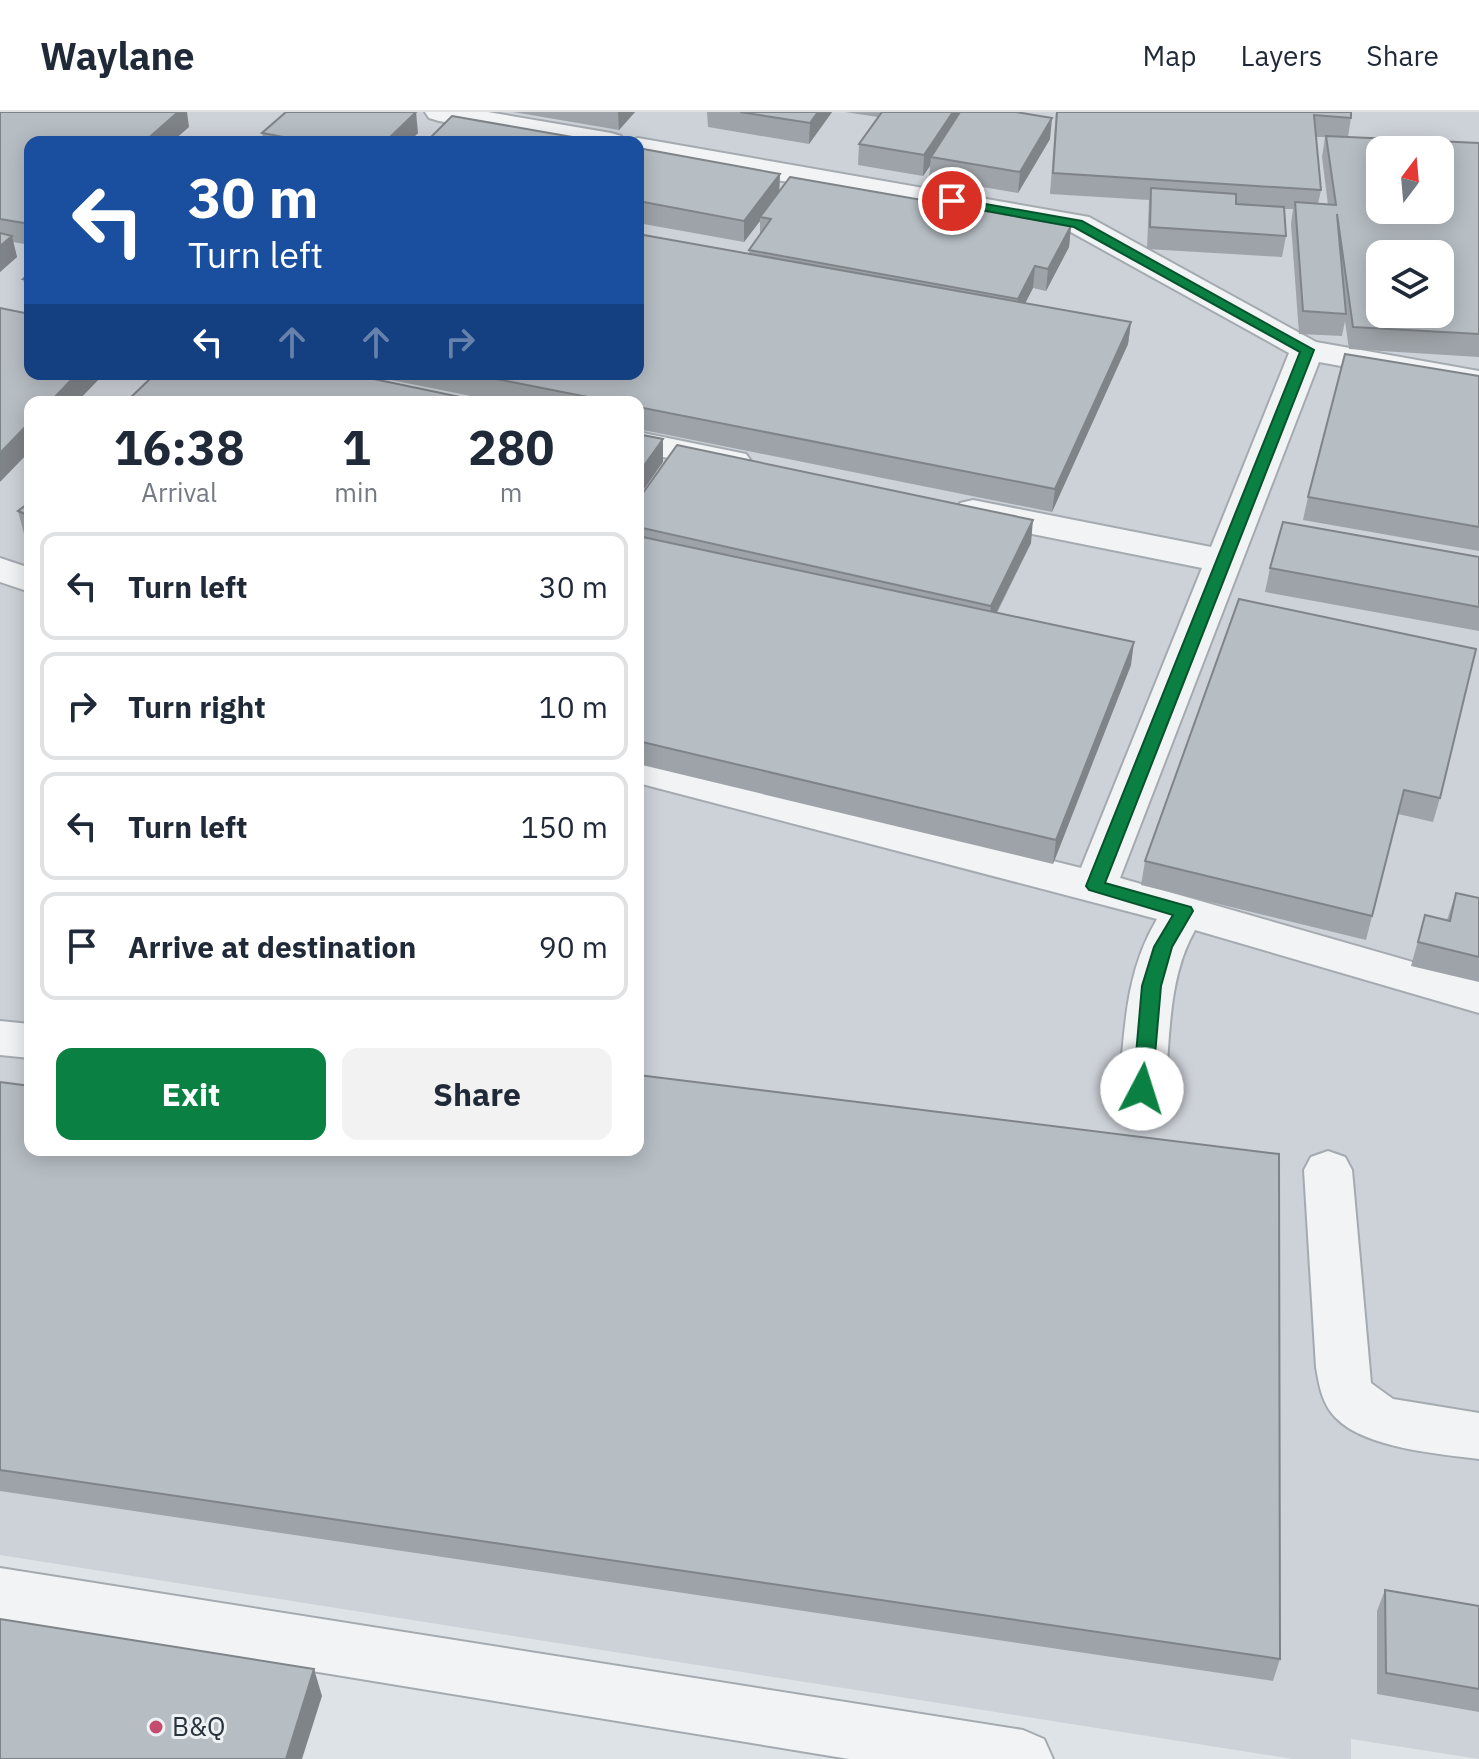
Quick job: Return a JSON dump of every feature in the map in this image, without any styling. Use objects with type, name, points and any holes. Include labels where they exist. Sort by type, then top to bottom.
[{"type":"lane","points":[[439,112],[577,136]]},
{"type":"lane","points":[[644,148],[1078,223],[1307,350],[1479,381]]},
{"type":"lane","points":[[1095,886],[1307,350]]},
{"type":"lane","points":[[644,443],[763,467]]},
{"type":"lane","points":[[935,503],[1224,561]]},
{"type":"lane","points":[[0,569],[24,579]]},
{"type":"lane","points":[[644,772],[1095,886],[1479,997]]},
{"type":"lane","points":[[1142,1089],[1152,986],[1163,947],[1184,911]]},
{"type":"lane","points":[[0,1038],[24,1040]]},
{"type":"lane","points":[[1328,1170],[1342,1367],[1347,1392],[1361,1409],[1395,1422],[1479,1436]]},
{"type":"lane","points":[[0,1594],[1023,1759]]},
{"type":"shaded area","points":[[0,112],[1479,112],[1479,1759],[1351,1739],[1351,1759],[1293,1759],[0,1555]]},
{"type":"building","points":[[0,112],[178,112],[151,136],[24,136],[24,223],[0,219]]},
{"type":"building","points":[[286,112],[416,112],[391,136],[278,136],[262,133]]},
{"type":"building","points":[[740,112],[818,112],[810,123]]},
{"type":"building","points":[[882,112],[953,112],[924,155],[859,144]]},
{"type":"building","points":[[960,112],[1016,112],[1052,118],[1020,172],[931,157]]},
{"type":"building","points":[[1057,112],[1351,112],[1351,118],[1314,115],[1321,190],[1053,173]]},
{"type":"building","points":[[452,116],[567,136],[432,136]]},
{"type":"building","points":[[1326,136],[1366,138],[1366,224],[1454,224],[1454,142],[1479,143],[1479,334],[1371,328],[1454,328],[1454,240],[1366,240],[1366,328],[1353,327],[1337,214],[1346,314],[1303,311],[1295,202],[1336,205]]},
{"type":"building","points":[[644,149],[780,174],[744,221],[644,202]]},
{"type":"building","points":[[790,177],[1071,226],[1048,269],[1035,266],[1018,299],[749,250],[771,219],[760,217]]},
{"type":"building","points":[[1151,188],[1236,194],[1236,204],[1284,207],[1286,236],[1150,227]]},
{"type":"building","points":[[0,233],[12,236],[0,246]]},
{"type":"building","points":[[644,235],[1131,322],[1055,489],[644,408],[644,396],[583,396],[501,380],[644,380]]},
{"type":"building","points":[[0,308],[24,313],[24,380],[71,380],[56,396],[24,396],[24,428],[0,453]]},
{"type":"building","points":[[1345,354],[1479,376],[1479,527],[1308,497]]},
{"type":"building","points":[[149,380],[379,380],[455,396],[132,396]]},
{"type":"building","points":[[644,435],[663,439],[644,466]]},
{"type":"building","points":[[677,445],[1033,520],[991,606],[644,528],[644,492]]},
{"type":"building","points":[[1283,522],[1479,557],[1479,607],[1270,568]]},
{"type":"building","points":[[644,537],[1134,642],[1056,840],[644,742]]},
{"type":"building","points":[[1239,599],[1476,649],[1440,798],[1404,790],[1372,916],[1145,861]]},
{"type":"building","points":[[1456,893],[1479,898],[1479,957],[1418,942],[1425,915],[1450,921]]},
{"type":"building","points":[[644,1076],[1279,1154],[1280,1659],[0,1470],[0,1082],[24,1085],[24,1156],[644,1156]]},
{"type":"building","points":[[1385,1590],[1479,1606],[1479,1689],[1386,1673]]},
{"type":"building","name":"B&Q","points":[[0,1619],[314,1669],[286,1759],[0,1759]]},
{"type":"place","name":"B&Q","points":[[156,1727]]},
{"type":"route","points":[[952,201],[1078,223],[1307,350],[1095,886],[1184,911],[1163,947],[1152,986],[1142,1089]]}]
